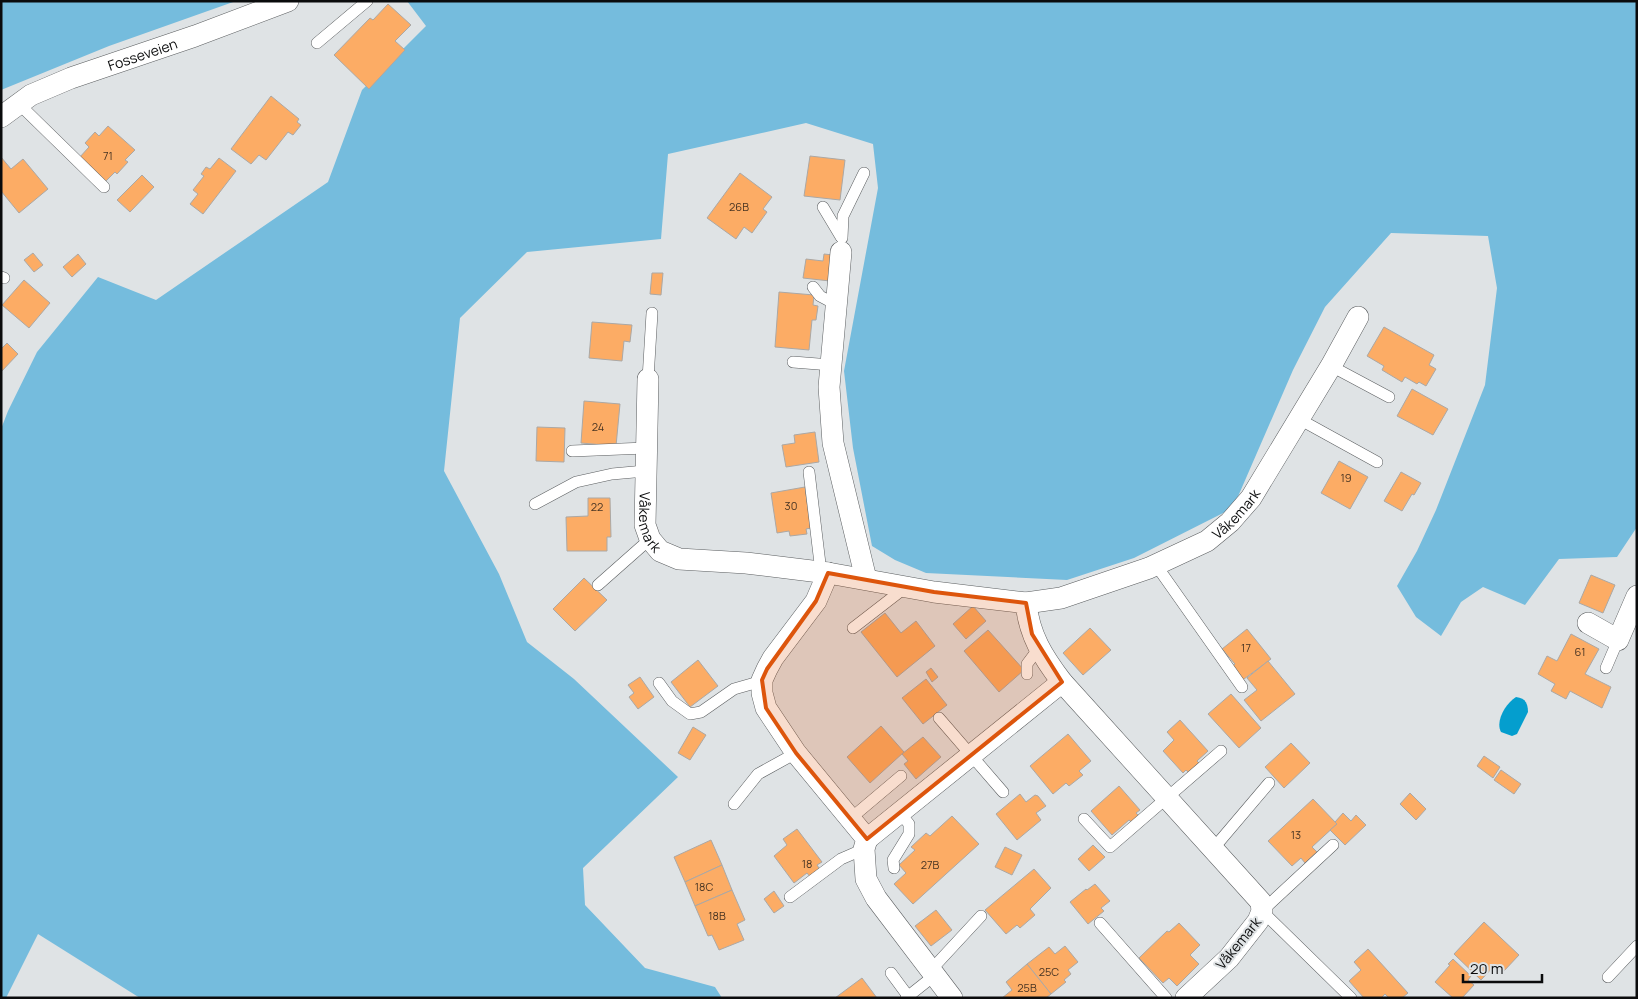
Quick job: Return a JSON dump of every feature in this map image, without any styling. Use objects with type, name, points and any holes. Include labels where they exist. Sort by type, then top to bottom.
[{"type":"street","name":"Fosseveien","points":[[1,116],[31,95],[71,78],[195,36],[288,1]]},
{"type":"street","points":[[841,245],[829,387],[833,443],[866,580]]},
{"type":"street","name":"Våkemark","points":[[648,378],[644,525],[650,540],[660,551],[679,559],[746,563],[825,573],[934,592],[1026,603],[1062,598],[1156,565],[1208,541],[1230,522],[1251,498],[1331,366],[1358,317]]},
{"type":"street","points":[[825,573],[816,601],[773,658],[762,681],[762,694],[766,708],[796,753],[850,819],[865,844],[866,879],[876,898],[952,998]]},
{"type":"street","points":[[1588,623],[1618,640],[1637,596]]},
{"type":"street","name":"Våkemark","points":[[1026,603],[1032,634],[1048,663],[1062,682],[1261,902],[1262,911],[1258,921],[1229,958],[1186,998]]},
{"type":"street","points":[[865,844],[900,813],[1062,682]]},
{"type":"lane","points":[[317,43],[367,1]]},
{"type":"lane","points":[[19,104],[104,187]]},
{"type":"lane","points":[[841,245],[843,216],[864,173]]},
{"type":"lane","points":[[823,207],[835,225],[841,245]]},
{"type":"lane","points":[[813,287],[820,296],[835,304]]},
{"type":"lane","points":[[648,378],[652,314]]},
{"type":"lane","points":[[793,362],[830,365]]},
{"type":"lane","points":[[1331,366],[1389,397]]},
{"type":"lane","points":[[1299,419],[1377,462]]},
{"type":"lane","points":[[572,451],[646,448]]},
{"type":"lane","points":[[535,504],[576,482],[612,474],[645,471]]},
{"type":"lane","points":[[808,472],[825,573]]},
{"type":"lane","points":[[598,585],[650,540]]},
{"type":"lane","points":[[1156,565],[1242,687]]},
{"type":"lane","points":[[853,628],[906,587]]},
{"type":"lane","points":[[1606,668],[1618,640]]},
{"type":"lane","points":[[1027,674],[1027,664],[1039,648]]},
{"type":"lane","points":[[659,683],[672,701],[690,714],[701,712],[734,689],[762,681]]},
{"type":"lane","points":[[939,718],[1003,792]]},
{"type":"lane","points":[[1084,819],[1110,847],[1221,751]]},
{"type":"lane","points":[[734,804],[758,774],[796,753]]},
{"type":"lane","points":[[850,819],[901,776]]},
{"type":"lane","points":[[1214,848],[1269,783]]},
{"type":"lane","points":[[894,868],[893,860],[909,834],[909,824],[900,813]]},
{"type":"lane","points":[[790,897],[841,859],[865,844]]},
{"type":"lane","points":[[1333,845],[1262,911],[1351,998]]},
{"type":"lane","points":[[891,972],[907,997],[933,973],[981,916]]},
{"type":"lane","points":[[1100,923],[1166,998]]},
{"type":"lane","points":[[1608,977],[1637,946]]},
{"type":"highlighted area","points":[[828,573],[934,592],[1026,603],[1032,634],[1062,682],[867,839],[796,753],[766,708],[762,680],[767,669],[816,601]]},
{"type":"shaded area","points":[[1,1],[236,1],[109,46],[1,90]]},
{"type":"shaded area","points":[[407,1],[1637,1],[1637,527],[1617,557],[1559,559],[1525,605],[1483,587],[1461,602],[1441,636],[1416,617],[1397,586],[1417,551],[1436,510],[1485,385],[1497,288],[1488,236],[1391,233],[1325,307],[1293,370],[1233,508],[1134,558],[1067,580],[926,573],[895,560],[872,546],[853,448],[844,371],[878,188],[873,144],[806,123],[668,154],[661,239],[527,252],[460,318],[444,471],[499,574],[527,642],[574,679],[678,777],[583,868],[585,905],[645,968],[715,987],[722,998],[140,998],[38,934],[6,998],[1,998],[1,429],[8,411],[37,352],[98,277],[156,300],[328,182],[362,90],[426,26]]},
{"type":"shaded area","points":[[1516,697],[1522,698],[1525,701],[1528,712],[1517,734],[1512,736],[1501,732],[1499,723],[1505,708]]},
{"type":"building","points":[[388,4],[411,25],[395,41],[405,50],[369,89],[334,55],[370,18],[373,20]]},
{"type":"building","points":[[271,96],[299,119],[297,122],[301,125],[293,135],[288,132],[266,160],[259,155],[251,164],[231,149]]},
{"type":"building","points":[[108,126],[135,150],[125,160],[128,162],[117,174],[115,172],[105,182],[79,158],[89,147],[85,143],[95,132],[99,136]]},
{"type":"building","points":[[810,156],[845,160],[840,200],[804,196]]},
{"type":"building","points":[[1,157],[11,169],[23,159],[48,189],[19,213],[1,191]]},
{"type":"building","points":[[219,158],[236,171],[203,214],[190,204],[198,194],[193,190],[204,176],[201,174],[206,167],[210,169]]},
{"type":"building","points":[[740,173],[772,197],[763,209],[767,212],[752,233],[744,227],[736,239],[707,218]]},
{"type":"building","points":[[142,175],[154,187],[130,212],[117,200]]},
{"type":"building","points":[[33,253],[43,265],[34,272],[24,260]]},
{"type":"building","points":[[78,254],[86,264],[72,277],[63,267]]},
{"type":"building","points":[[824,254],[833,255],[830,281],[803,278],[806,259],[823,261]]},
{"type":"building","points":[[652,273],[663,273],[661,295],[650,294]]},
{"type":"building","points":[[24,280],[50,303],[29,328],[2,305]]},
{"type":"building","points":[[779,292],[814,295],[813,305],[818,306],[816,320],[812,320],[809,350],[775,347]]},
{"type":"building","points":[[592,322],[632,325],[630,342],[624,341],[622,361],[589,358]]},
{"type":"building","points":[[1384,327],[1434,355],[1429,365],[1436,369],[1426,386],[1419,382],[1417,384],[1405,377],[1402,382],[1382,370],[1384,366],[1367,356]]},
{"type":"building","points":[[7,343],[18,354],[1,372],[1,349]]},
{"type":"building","points":[[1412,389],[1448,409],[1433,435],[1397,416]]},
{"type":"building","points":[[584,401],[620,404],[616,446],[581,443]]},
{"type":"building","points":[[537,427],[565,428],[564,462],[536,461]]},
{"type":"building","points":[[815,432],[819,462],[786,467],[782,445],[795,443],[794,435]]},
{"type":"building","points":[[1339,461],[1368,477],[1350,509],[1321,493]]},
{"type":"building","points":[[1401,472],[1421,483],[1402,511],[1384,501]]},
{"type":"building","points":[[805,487],[811,528],[806,529],[807,534],[790,536],[789,531],[777,533],[771,493]]},
{"type":"building","points":[[588,498],[610,498],[611,537],[607,537],[607,551],[567,551],[566,517],[588,516]]},
{"type":"building","points":[[1591,575],[1615,585],[1603,613],[1579,603]]},
{"type":"building","points":[[584,578],[607,600],[575,631],[553,609]]},
{"type":"building","points":[[973,606],[986,621],[966,639],[953,624]]},
{"type":"building","points":[[885,613],[901,633],[916,621],[935,646],[897,677],[861,632]]},
{"type":"building","points":[[1090,628],[1111,650],[1083,675],[1063,653]]},
{"type":"building","points":[[1247,629],[1271,659],[1240,682],[1229,669],[1235,664],[1222,649]]},
{"type":"building","points":[[988,630],[1024,670],[999,692],[964,651]]},
{"type":"building","points":[[1571,634],[1599,649],[1585,674],[1611,687],[1602,708],[1570,691],[1566,699],[1551,691],[1555,684],[1538,674],[1547,656],[1557,661]]},
{"type":"building","points":[[698,660],[718,686],[690,707],[671,682]]},
{"type":"building","points":[[1268,661],[1295,694],[1261,721],[1244,700],[1257,690],[1247,678]]},
{"type":"building","points":[[931,668],[938,677],[932,682],[926,672]]},
{"type":"building","points":[[640,677],[654,697],[638,709],[629,697],[634,693],[628,685]]},
{"type":"building","points":[[926,679],[947,705],[923,724],[902,698]]},
{"type":"building","points":[[1231,694],[1261,728],[1239,748],[1208,714]]},
{"type":"building","points":[[1180,720],[1208,751],[1197,761],[1201,765],[1191,775],[1186,770],[1183,773],[1163,751],[1174,740],[1167,732]]},
{"type":"building","points":[[881,726],[904,752],[870,783],[847,757]]},
{"type":"building","points":[[693,727],[706,735],[690,760],[678,753]]},
{"type":"building","points":[[1068,734],[1091,761],[1079,771],[1083,775],[1069,786],[1066,783],[1053,794],[1030,766]]},
{"type":"building","points":[[923,737],[941,757],[916,779],[904,764],[908,761],[902,754]]},
{"type":"building","points":[[1291,743],[1310,763],[1284,788],[1265,767]]},
{"type":"building","points":[[1484,756],[1500,767],[1493,778],[1477,766]]},
{"type":"building","points":[[1501,770],[1521,784],[1514,794],[1494,780]]},
{"type":"building","points":[[1119,786],[1140,810],[1136,813],[1140,817],[1133,823],[1129,820],[1112,835],[1091,811]]},
{"type":"building","points":[[1410,793],[1426,809],[1416,820],[1400,804]]},
{"type":"building","points":[[1020,794],[1026,802],[1035,795],[1038,796],[1046,806],[1036,813],[1041,820],[1017,840],[996,814]]},
{"type":"building","points":[[1313,799],[1337,824],[1312,847],[1317,852],[1305,863],[1301,858],[1292,866],[1268,841]]},
{"type":"building","points":[[1343,813],[1351,821],[1356,815],[1366,825],[1345,845],[1330,830],[1337,824],[1335,822]]},
{"type":"building","points":[[952,816],[979,844],[913,904],[894,884],[906,873],[899,865],[915,850],[911,847],[926,833],[930,836]]},
{"type":"building","points":[[797,829],[822,862],[817,865],[821,871],[811,878],[807,873],[794,883],[774,856],[787,845],[783,839]]},
{"type":"building","points":[[711,840],[722,865],[685,882],[674,857]]},
{"type":"building","points":[[1093,845],[1105,857],[1089,871],[1078,859]]},
{"type":"building","points":[[1005,847],[1022,855],[1012,875],[995,867]]},
{"type":"building","points":[[722,865],[732,890],[695,906],[685,882]]},
{"type":"building","points":[[1034,869],[1051,888],[1030,909],[1035,915],[1020,928],[1017,925],[1006,934],[985,910]]},
{"type":"building","points":[[1095,884],[1110,901],[1101,908],[1104,911],[1088,924],[1070,902]]},
{"type":"building","points":[[732,890],[745,920],[737,924],[744,940],[719,950],[712,935],[708,936],[695,906]]},
{"type":"building","points":[[774,891],[784,906],[774,913],[764,899]]},
{"type":"building","points":[[936,910],[952,930],[931,946],[915,926]]},
{"type":"building","points":[[1484,922],[1519,955],[1503,972],[1495,965],[1481,980],[1454,954]]},
{"type":"building","points":[[1179,923],[1200,945],[1190,955],[1199,964],[1177,986],[1169,978],[1163,983],[1139,958],[1167,931],[1169,932]]},
{"type":"building","points":[[1065,946],[1078,962],[1068,970],[1071,974],[1064,980],[1066,982],[1051,994],[1027,964],[1049,947],[1055,954]]},
{"type":"building","points":[[1368,949],[1408,993],[1402,998],[1389,998],[1385,994],[1381,998],[1364,998],[1349,981],[1361,970],[1354,962]]},
{"type":"building","points":[[1453,959],[1471,976],[1468,980],[1474,985],[1462,998],[1453,998],[1435,982]]},
{"type":"building","points":[[1027,964],[1051,994],[1046,998],[1002,998],[1012,990],[1006,982]]},
{"type":"building","points":[[862,978],[877,998],[835,998]]}]
